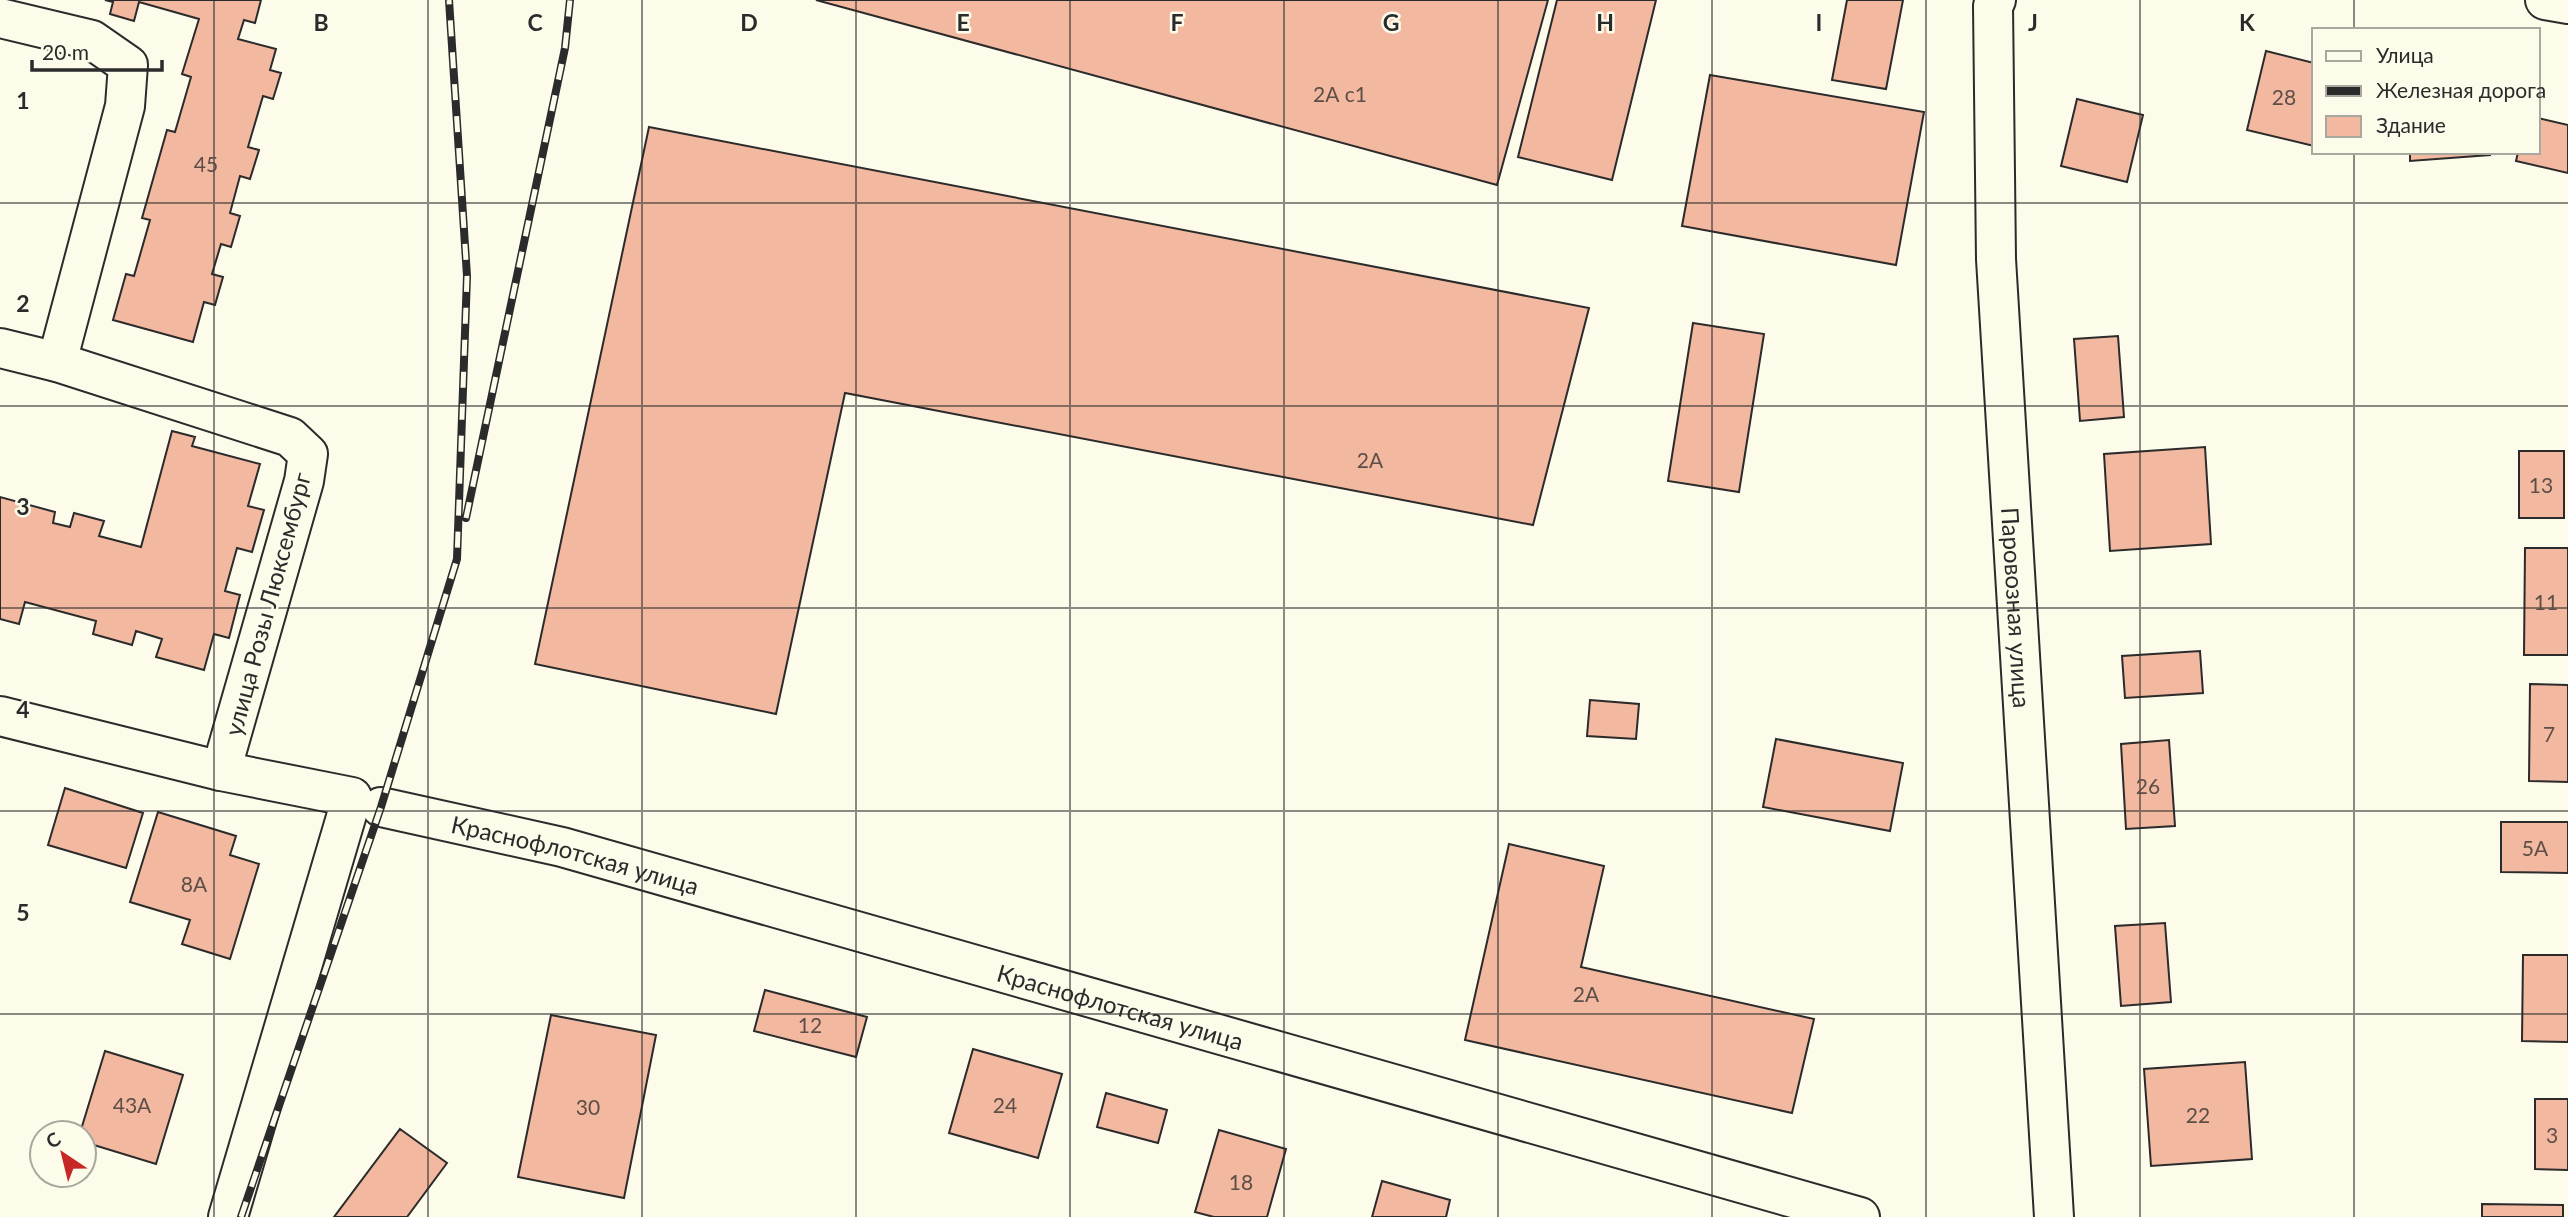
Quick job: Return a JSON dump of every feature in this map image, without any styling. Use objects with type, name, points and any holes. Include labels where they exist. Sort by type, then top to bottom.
[{"type":"street","name":"Паровозная улица","points":[[1996,0],[1993,6],[1996,259],[2054,1217]]},
{"type":"street","points":[[2544,0],[2568,4]]},
{"type":"street","points":[[0,18],[92,40],[128,65],[125,106],[57,362],[0,348]]},
{"type":"street","name":"улица Розы Люксембург","points":[[57,362],[290,437],[308,454],[304,481],[221,771]]},
{"type":"street","name":"Краснофлотская улица","points":[[0,716],[221,771],[562,847],[1860,1217]]},
{"type":"street","points":[[228,1217],[366,802]]},
{"type":"building","points":[[105,0],[261,0],[255,23],[244,20],[238,39],[276,49],[270,70],[281,73],[273,99],[263,96],[248,147],[259,150],[250,179],[240,176],[230,213],[240,216],[231,247],[221,244],[212,274],[223,277],[215,305],[204,302],[193,342],[113,320],[126,274],[134,276],[150,220],[142,218],[167,130],[175,132],[191,77],[182,74],[199,19],[139,2],[134,21],[110,14],[113,2]]},
{"type":"building","points":[[816,0],[1548,0],[1497,185]]},
{"type":"building","points":[[1557,0],[1656,0],[1612,180],[1518,157]]},
{"type":"building","points":[[1847,0],[1903,0],[1886,89],[1832,80]]},
{"type":"building","points":[[2266,51],[2312,62],[2312,146],[2247,130]]},
{"type":"building","points":[[1710,75],[1924,112],[1896,265],[1682,226]]},
{"type":"building","points":[[2077,99],[2143,115],[2127,182],[2061,166]]},
{"type":"building","points":[[2540,118],[2568,125],[2568,173],[2516,161],[2518,154],[2540,154]]},
{"type":"building","points":[[649,127],[1589,308],[1533,525],[845,393],[776,714],[535,664]]},
{"type":"building","points":[[2410,154],[2490,154],[2490,155],[2410,161]]},
{"type":"building","points":[[1693,323],[1764,334],[1739,492],[1668,481]]},
{"type":"building","points":[[2118,336],[2124,417],[2080,421],[2074,339]]},
{"type":"building","points":[[172,431],[195,437],[192,446],[260,464],[248,506],[264,510],[252,552],[237,548],[225,591],[240,595],[229,638],[214,634],[204,670],[156,657],[162,639],[136,631],[132,645],[93,634],[96,621],[25,602],[19,624],[0,619],[0,497],[55,512],[53,523],[70,527],[74,513],[104,521],[99,536],[141,547]]},
{"type":"building","points":[[2205,447],[2211,544],[2110,551],[2104,454]]},
{"type":"building","points":[[2519,451],[2564,451],[2564,518],[2519,518]]},
{"type":"building","points":[[2525,548],[2568,548],[2568,655],[2524,655]]},
{"type":"building","points":[[2200,651],[2203,693],[2125,698],[2122,656]]},
{"type":"building","points":[[2530,684],[2568,685],[2568,782],[2529,781]]},
{"type":"building","points":[[1590,700],[1639,704],[1636,739],[1587,736]]},
{"type":"building","points":[[1776,739],[1903,763],[1890,831],[1763,807]]},
{"type":"building","points":[[2169,740],[2175,826],[2126,829],[2121,744]]},
{"type":"building","points":[[65,788],[143,813],[126,868],[48,845]]},
{"type":"building","points":[[158,812],[236,836],[230,855],[259,864],[230,959],[182,944],[190,920],[130,902]]},
{"type":"building","points":[[2501,822],[2568,822],[2568,873],[2501,872]]},
{"type":"building","points":[[1509,844],[1604,866],[1581,967],[1814,1019],[1792,1113],[1465,1040]]},
{"type":"building","points":[[2165,923],[2171,1002],[2121,1006],[2115,926]]},
{"type":"building","points":[[2523,955],[2568,955],[2568,1042],[2522,1041]]},
{"type":"building","points":[[765,990],[867,1017],[856,1057],[754,1031]]},
{"type":"building","points":[[551,1015],[656,1035],[624,1198],[518,1177]]},
{"type":"building","points":[[973,1049],[1062,1074],[1038,1158],[949,1133]]},
{"type":"building","points":[[105,1051],[183,1075],[156,1164],[98,1146],[98,1119],[84,1119]]},
{"type":"building","points":[[2245,1062],[2252,1159],[2151,1166],[2144,1069]]},
{"type":"building","points":[[1106,1093],[1167,1110],[1158,1143],[1097,1127]]},
{"type":"building","points":[[2535,1099],[2568,1099],[2568,1170],[2535,1169]]},
{"type":"building","points":[[400,1129],[447,1163],[407,1217],[334,1217]]},
{"type":"building","points":[[1219,1130],[1286,1149],[1267,1217],[1214,1217],[1195,1212]]},
{"type":"building","points":[[1382,1181],[1450,1200],[1446,1217],[1372,1217]]},
{"type":"building","points":[[2482,1204],[2563,1205],[2563,1217],[2482,1217]]},
{"type":"railway","points":[[241,1217],[381,807],[457,559],[467,276],[449,0]]},
{"type":"railway","points":[[466,518],[565,48],[570,0]]}]
